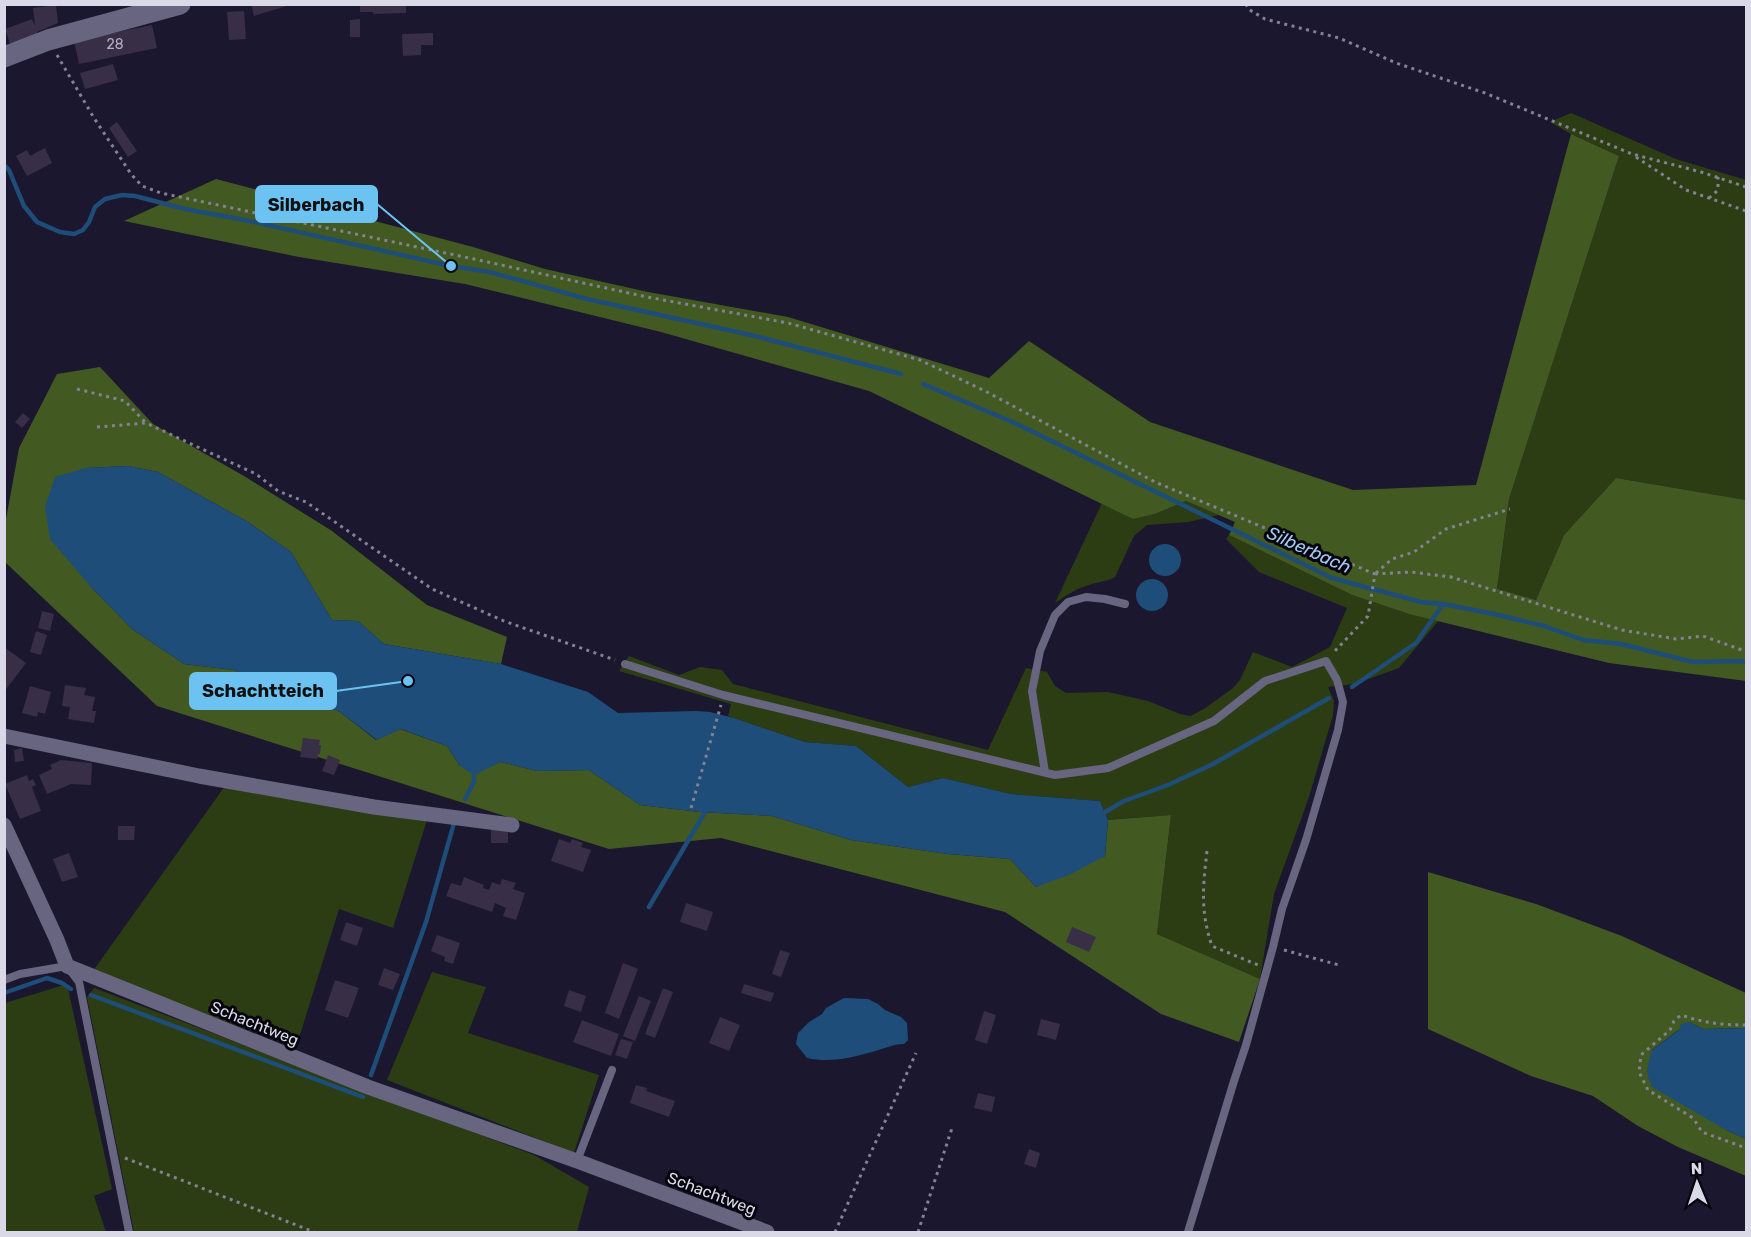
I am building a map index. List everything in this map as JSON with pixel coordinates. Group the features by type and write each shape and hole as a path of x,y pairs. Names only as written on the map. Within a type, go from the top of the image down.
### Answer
{"street":[{"path":"4,57 48,40 180,4"},
{"path":"4,736 199,776 374,807 512,825"},
{"path":"4,825 67,966"},
{"name":"Schachtweg","path":"67,966 368,1087 577,1161 767,1233"}],"lane":[{"path":"1045,772 1032,691 1040,651 1055,615 1068,603 1086,597 1125,604"},
{"path":"625,664 723,694 1055,775 1108,768 1214,721 1265,681 1326,661 1337,680 1343,702 1338,730 1306,840 1282,909 1274,947 1246,1045 1188,1233"},
{"path":"634,676 644,670"},
{"path":"4,980 20,974 67,966 79,982 129,1233"},
{"path":"577,1161 612,1070"}],"path":[{"path":"1246,4 1248,9 1265,19 1339,38 1396,63 1485,93 1632,154 1718,177 1746,187"},
{"path":"48,40 130,174 142,186 161,193 647,297 788,323 920,360 985,391 1155,482 1375,574 1411,572 1451,577 1622,630 1676,639 1703,636 1742,650 1746,649"},
{"path":"1632,154 1686,190 1746,211"},
{"path":"1709,198 1718,190 1718,177"},
{"path":"77,389 125,401 146,423 256,474 279,491 306,502 432,589 504,621 625,664"},
{"path":"97,427 146,423"},
{"path":"1326,661 1368,616 1375,574 1392,559 1414,552 1446,529 1510,509"},
{"path":"692,808 723,694"},
{"path":"1207,850 1202,888 1205,927 1212,946 1268,969"},
{"path":"1274,947 1339,965"},
{"path":"1746,1025 1719,1025 1681,1015 1674,1021 1670,1030 1641,1055 1639,1072 1648,1090 1693,1118 1702,1132 1746,1148"},
{"path":"835,1233 916,1053"},
{"path":"918,1233 952,1125"},
{"path":"112,1153 314,1233"}],"green space":[{"path":"1571,113 1676,159 1746,180 1746,500 1616,478 1564,535 1536,600 1497,590 1509,499 1619,156 1550,122"},
{"path":"1571,134 1619,156 1509,499 1497,589 1536,600 1564,535 1616,478 1746,500 1746,681 1609,663 1409,614 1352,595 1229,535 1235,522 1186,501 1155,514 1133,519 869,391 661,332 465,284 299,257 124,221 216,179 473,247 545,269 648,292 788,317 989,378 1029,341 1150,422 1353,490 1476,485"},
{"path":"100,367 153,424 244,476 332,531 427,605 507,637 501,664 384,644 358,621 332,620 291,552 248,522 158,472 128,466 86,468 91,587 132,629 184,664 234,670 340,712 376,740 400,729 447,746 460,766 501,762 537,771 589,770 640,805 700,812 772,816 851,840 948,854 1010,859 1036,887 1105,856 1108,820 1171,815 1157,934 1260,979 1239,1042 1161,1014 1005,912 721,838 609,849 157,706 5,562 5,525 19,448 57,374"},
{"path":"1186,501 1219,515 1188,522 1147,525 1134,536 1115,577 1078,589 1055,603 1102,503 1133,519 1155,514"},
{"path":"1229,535 1352,595 1409,614 1439,620 1399,668 1355,684 1328,687 1334,701 1333,715 1309,797 1274,894 1260,979 1157,934 1171,815 1108,820 1100,801 1011,794 943,778 908,787 856,746 805,742 728,716 731,704 619,671 629,656 679,675 700,667 722,670 733,684 988,750 1026,668 1047,672 1055,686 1066,693 1108,692 1148,701 1190,716 1233,688 1240,680 1253,652 1292,667 1330,647 1347,608 1259,572 1226,539"},
{"path":"225,786 427,820 393,928 339,909 296,1048 93,971"},
{"path":"1428,872 1536,904 1622,936 1746,993 1746,1028 1703,1029 1689,1022 1652,1050 1726,1130 1746,1139 1746,1176 1678,1147 1638,1126 1593,1096 1531,1076 1428,1029"},
{"path":"432,972 486,987 468,1033 599,1075 574,1153 387,1080"},
{"path":"67,984 112,1189 94,1196 106,1232 5,1232 5,1003"},
{"path":"94,988 534,1155 589,1187 577,1232 134,1232 87,997"}],"water":[{"path":"128,466 158,472 248,522 291,552 332,620 358,621 384,644 501,664 588,692 618,713 710,712 805,742 856,746 908,787 943,778 1011,794 1100,801 1108,820 1105,856 1069,875 1036,887 1010,859 948,854 851,840 772,816 700,812 640,805 589,770 537,771 501,762 474,775 460,766 447,746 401,729 377,740 340,712 234,670 184,664 132,629 91,587 50,539 45,507 55,477 86,468"},
{"path":"1165,544 1176,549 1181,560 1176,571 1165,576 1154,571 1149,560 1154,549"},
{"path":"1152,579 1163,584 1168,595 1163,606 1152,611 1141,606 1136,595 1141,584"},
{"path":"844,998 868,999 901,1017 907,1023 908,1040 904,1044 848,1058 823,1060 807,1058 796,1044 798,1033 822,1014 826,1008"},
{"path":"1689,1022 1703,1029 1746,1028 1746,1139 1726,1130 1652,1087 1647,1069 1652,1050 1679,1030 1681,1024"}],"building":[{"path":"251,4 290,4 290,5 254,16"},
{"path":"360,4 406,4 406,13 360,12"},
{"path":"56,5 58,23 10,44 5,29 32,19 35,26 33,8"},
{"path":"244,11 246,39 229,40 227,12"},
{"path":"360,19 360,37 350,37 350,20"},
{"path":"152,25 157,48 79,64 74,41"},
{"path":"433,33 433,45 421,45 421,55 403,56 402,34"},
{"path":"113,64 118,80 85,89 80,73"},
{"path":"117,122 137,151 128,157 109,128"},
{"path":"45,148 52,163 27,176 16,156 27,150 30,156"},
{"path":"23,413 30,419 22,428 15,422"},
{"path":"42,611 54,614 50,631 38,628"},
{"path":"36,631 47,635 41,655 30,652"},
{"path":"4,647 26,663 4,692"},
{"path":"65,685 86,688 84,695 95,697 92,711 96,711 94,723 68,719 70,707 62,706"},
{"path":"30,686 51,692 45,714 38,712 37,717 22,713"},
{"path":"303,738 320,740 320,754 317,759 300,757"},
{"path":"22,748 24,761 15,762 14,750"},
{"path":"328,755 340,760 334,775 322,771"},
{"path":"61,760 92,763 91,785 71,784 47,794 39,775 52,769 50,765"},
{"path":"27,775 29,781 33,779 36,785 32,787 41,811 20,819 5,784"},
{"path":"118,826 135,826 134,840 118,840"},
{"path":"491,829 508,829 508,843 491,843"},
{"path":"559,839 570,843 572,839 583,843 581,847 591,850 583,872 551,861"},
{"path":"69,853 78,877 62,882 53,859"},
{"path":"464,877 484,885 483,888 489,890 492,882 500,885 502,879 516,883 513,889 525,893 516,920 503,916 506,908 495,903 492,912 446,896 451,883 461,886"},
{"path":"686,903 713,912 707,931 680,922"},
{"path":"346,922 363,928 357,946 340,940"},
{"path":"1072,927 1096,937 1089,952 1066,942"},
{"path":"437,935 460,943 453,964 444,961 445,957 431,951"},
{"path":"780,950 790,953 781,977 772,974"},
{"path":"623,963 638,969 619,1019 605,1013"},
{"path":"384,968 400,974 393,990 378,985"},
{"path":"335,980 359,988 348,1018 325,1010"},
{"path":"744,984 774,993 771,1002 741,993"},
{"path":"663,988 673,992 655,1038 645,1034"},
{"path":"569,990 586,996 581,1012 564,1006"},
{"path":"639,996 651,1001 635,1041 623,1036"},
{"path":"984,1011 996,1015 987,1044 975,1040"},
{"path":"720,1017 740,1025 729,1051 709,1043"},
{"path":"1041,1019 1060,1024 1056,1040 1037,1035"},
{"path":"582,1020 619,1034 611,1056 573,1042"},
{"path":"621,1039 633,1042 627,1059 615,1055"},
{"path":"636,1085 675,1101 669,1117 630,1103"},
{"path":"978,1093 995,1097 992,1112 974,1108"},
{"path":"1029,1149 1040,1153 1036,1168 1024,1164"}],"waterway":[{"name":"Silberbach","path":"4,165 9,170 24,206 37,222 60,232 74,234 83,230 95,207 105,199 122,195 135,196 185,209 245,220 451,266 490,272 587,299 751,335 901,374"},
{"name":"Silberbach","path":"923,384 1017,424 1332,578 1421,602 1443,604 1544,626 1583,640 1621,644 1693,662 1746,662"},
{"path":"1352,687 1416,643 1443,604"},
{"path":"1105,812 1124,801 1168,785 1213,764 1329,698"},
{"path":"465,799 474,782 474,775"},
{"path":"649,907 705,812"},
{"path":"371,1075 426,922 454,823"},
{"path":"4,993 47,978 71,989"},
{"path":"91,995 363,1097"}],"place":[{"name":"Silberbach","path":"451,266"},
{"name":"Schachtteich","path":"408,681"}]}
